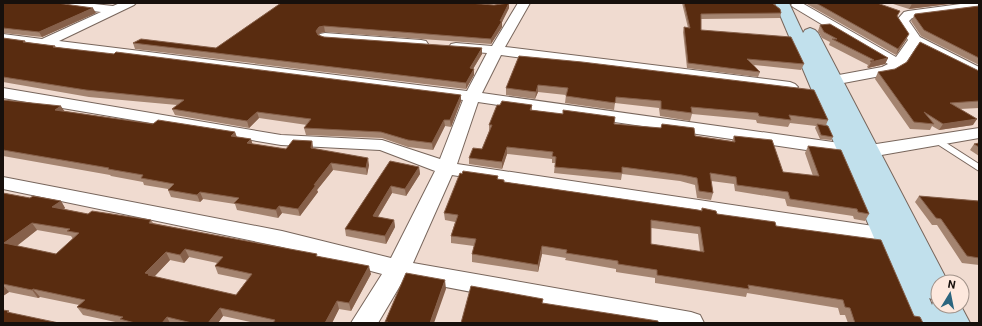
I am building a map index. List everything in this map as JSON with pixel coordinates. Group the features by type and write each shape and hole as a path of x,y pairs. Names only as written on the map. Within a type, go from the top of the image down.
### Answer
{"main road":[{"path":"791,6 815,78 828,86 859,150 930,276"},
{"path":"859,150 887,236 925,323"},
{"path":"950,314 955,323"}],"street":[{"path":"54,3 115,10"},
{"path":"44,43 130,3"},
{"path":"364,323 398,269 446,168 472,96 518,4"},
{"path":"894,10 908,15 979,5"},
{"path":"791,6 898,64"},
{"path":"908,15 902,22 915,40 979,73"},
{"path":"325,37 496,50 828,86 886,71 898,64 915,40"},
{"path":"3,38 472,96 859,150 979,133"},
{"path":"3,93 281,140 382,145 446,168 887,236"},
{"path":"3,183 282,239 398,269 691,323"}],"lane":[{"path":"937,140 979,168"}],"building":[{"path":"3,3 57,3 93,8 39,32 3,28"},
{"path":"281,3 469,3 494,5 509,3 500,21 502,21 491,39 324,26 319,27 316,31 318,35 324,37 482,48 470,68 474,69 466,83 133,43 141,39 216,48"},
{"path":"684,3 772,3 780,9 781,13 701,14 701,30 791,37 804,64 747,59 760,72 688,63 684,27 690,28"},
{"path":"816,3 877,3 900,11 897,16 909,34 898,49"},
{"path":"979,6 979,58 924,30 914,16 915,14"},
{"path":"830,24 888,58 871,62 870,61 874,60 832,39 837,39 824,32 820,25"},
{"path":"3,38 55,46 53,47 114,54 116,52 461,95 450,120 444,120 432,143 408,140 381,132 304,128 311,119 257,112 247,121 172,109 184,100 86,90 3,77"},
{"path":"920,42 979,71 979,101 950,103 977,119 943,124 924,112 934,124 914,122 878,72 895,69 907,62"},
{"path":"519,56 582,62 814,90 828,120 789,115 791,120 759,116 758,113 691,107 692,113 661,109 661,101 616,97 615,103 566,96 568,88 538,85 536,92 506,88"},
{"path":"3,100 61,106 55,110 153,124 158,120 235,132 231,136 251,139 247,143 286,149 293,140 312,141 311,148 368,158 366,168 331,163 298,209 279,206 276,210 234,203 239,198 200,192 197,195 168,190 174,184 141,178 143,175 3,150"},
{"path":"502,101 532,105 530,110 563,114 563,110 615,117 614,124 661,128 662,124 694,128 695,136 735,142 734,136 772,140 783,172 819,176 808,146 841,150 869,214 858,212 857,209 790,199 788,192 737,185 736,177 710,173 713,193 699,191 697,178 682,175 622,167 622,173 555,167 556,157 552,156 553,152 507,147 502,162 469,158 473,148 482,149 492,125 489,125 497,105 500,105"},
{"path":"817,124 828,126 833,137 821,135"},
{"path":"390,161 419,167 405,189 391,186 373,216 394,220 385,236 345,229"},
{"path":"463,171 498,176 497,179 504,180 504,182 702,211 702,208 716,211 717,214 775,222 776,226 881,240 914,316 920,317 923,323 855,323 850,308 845,307 843,300 748,285 749,289 657,275 657,270 618,264 618,261 566,253 567,250 542,246 538,265 472,254 476,239 451,236 458,215 444,213 460,173 462,174","holes":["651,220 700,227 704,252 651,244"]},
{"path":"3,193 30,198 33,196 61,201 52,207 88,214 92,211 151,220 149,223 317,254 316,256 369,266 349,303 337,301 325,323 273,323 275,320 220,308 208,323 192,323 167,317 162,323 135,323 120,319 123,317 77,307 85,300 3,284","holes":["32,223 70,229 67,231 79,233 56,254 4,243","185,249 223,257 215,266 252,274 236,295 148,275 149,274 145,273 166,252 180,255"]},
{"path":"919,196 979,201 979,258 967,256 941,219 936,218"},
{"path":"406,273 445,280 430,323 385,322"},
{"path":"471,286 543,299 542,303 658,321 658,323 461,323"},
{"path":"3,310 9,311 7,312 59,323 3,323"}]}
